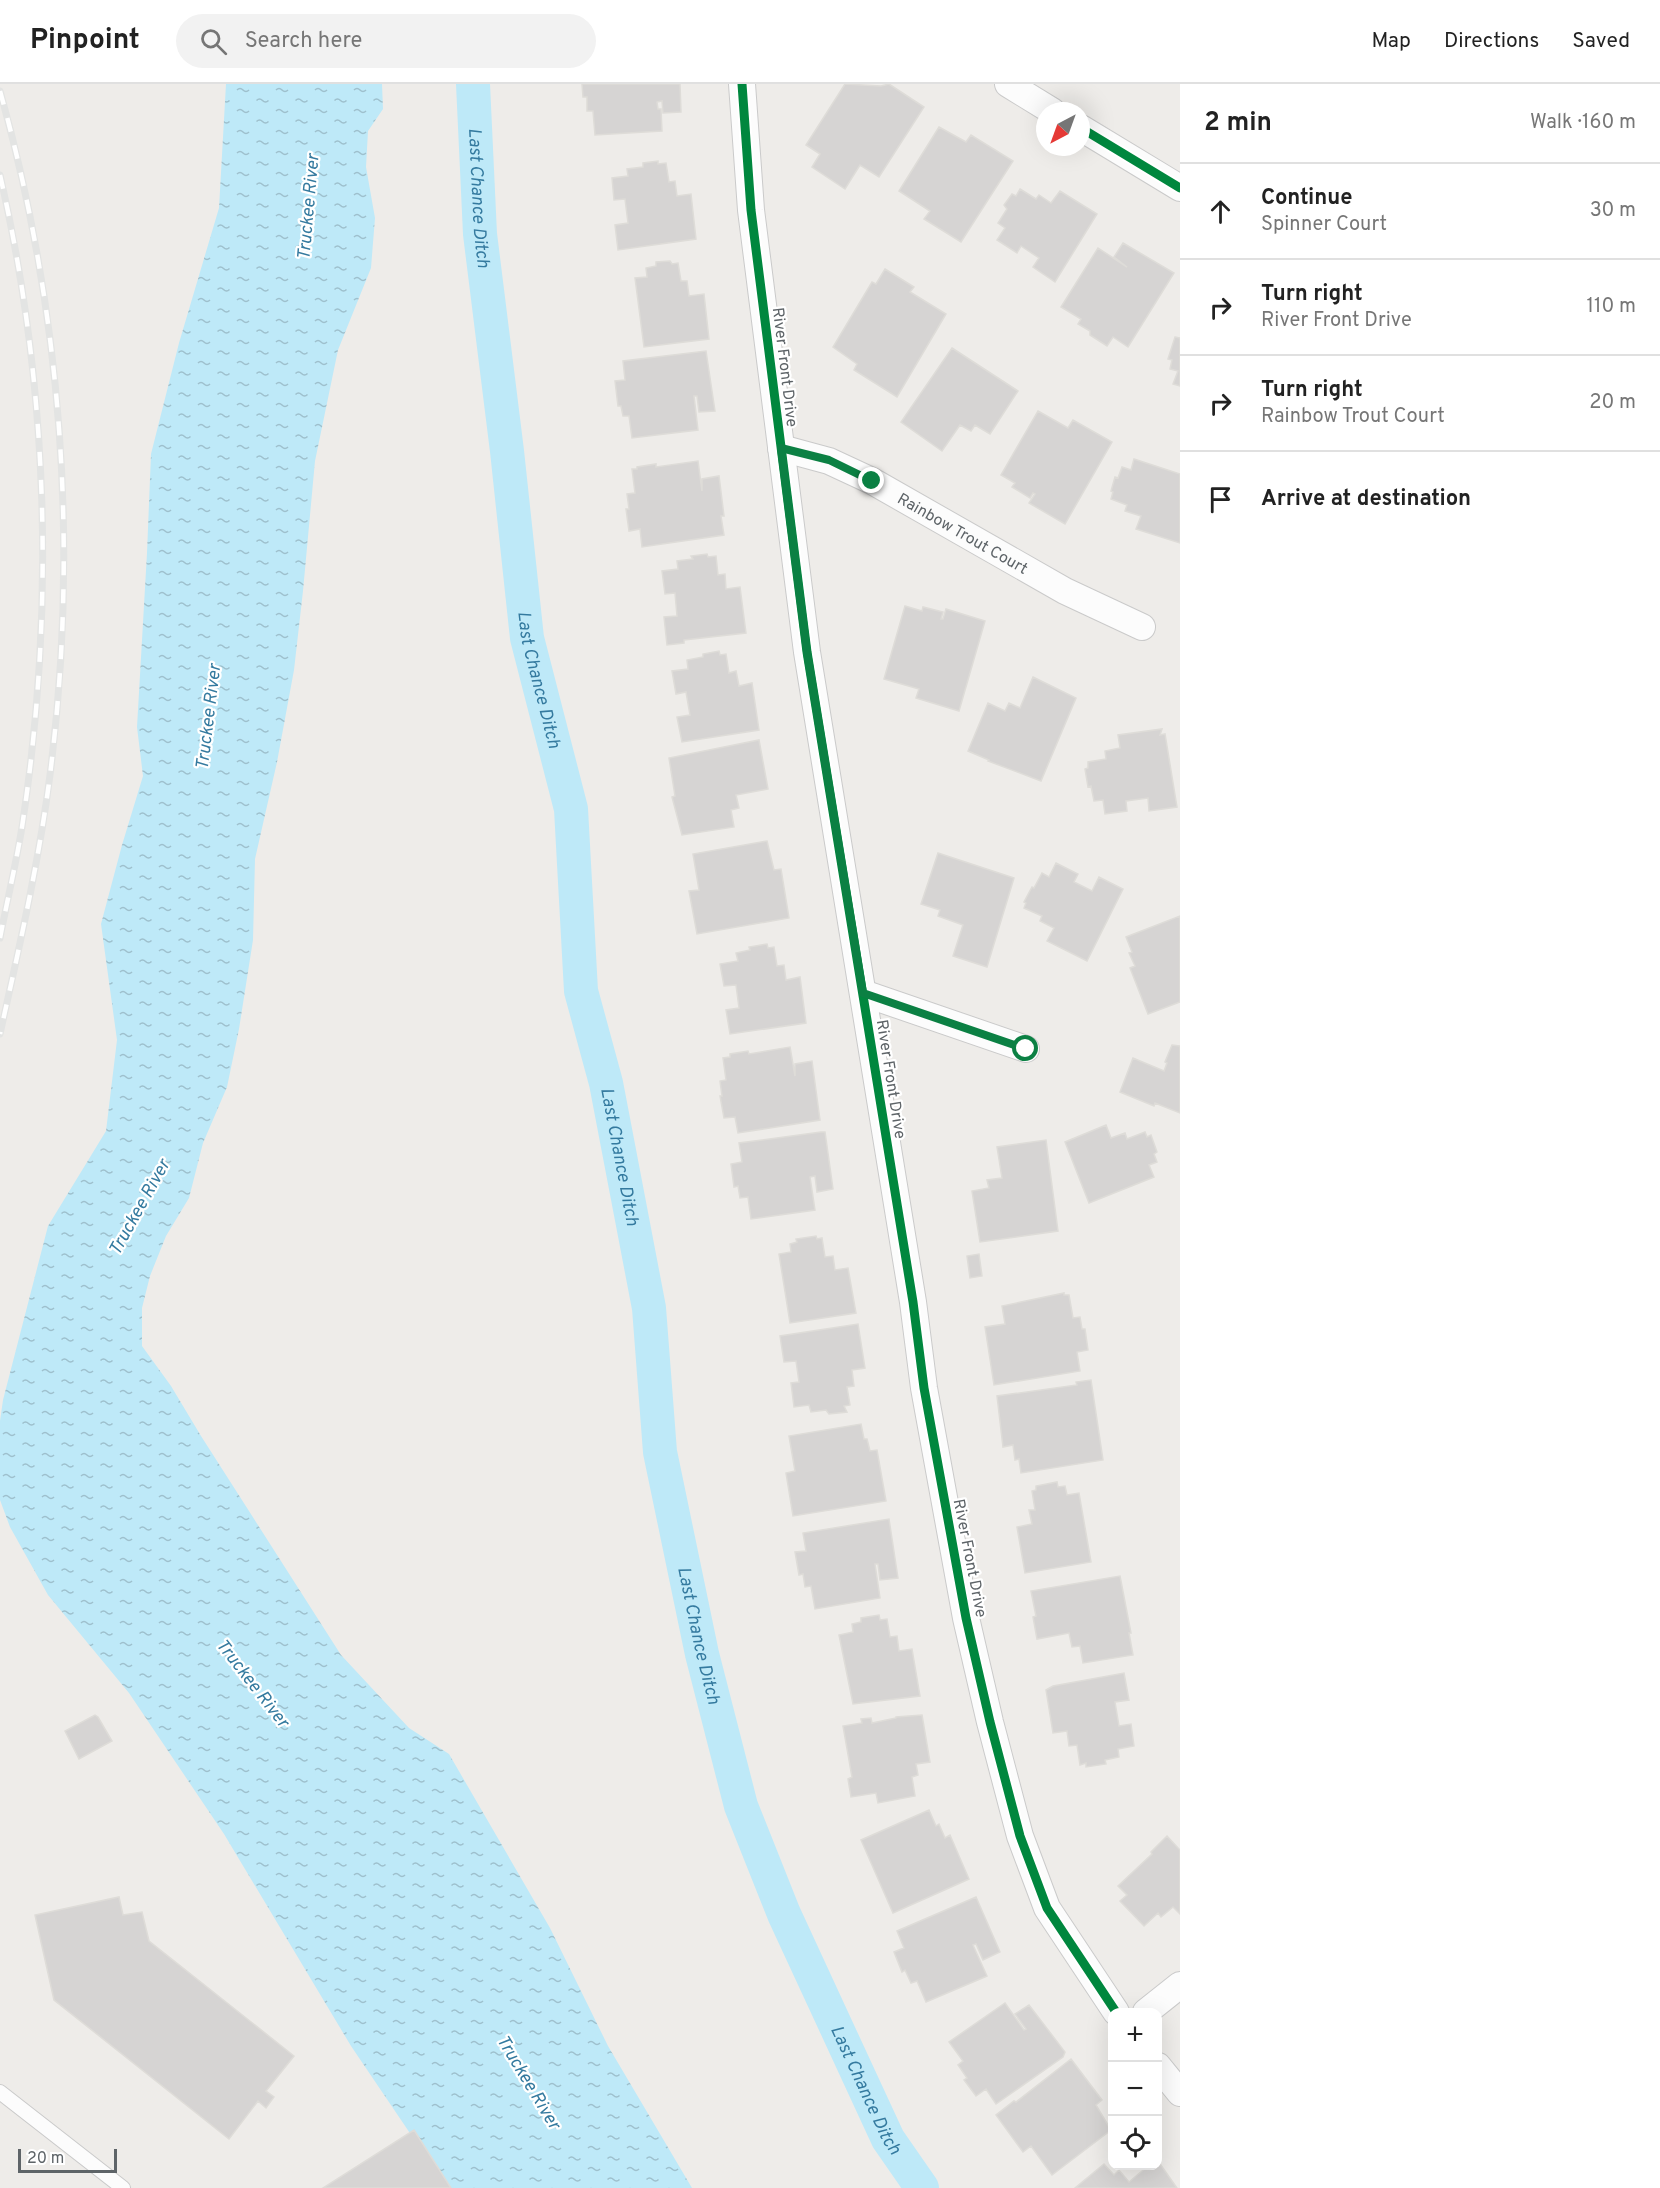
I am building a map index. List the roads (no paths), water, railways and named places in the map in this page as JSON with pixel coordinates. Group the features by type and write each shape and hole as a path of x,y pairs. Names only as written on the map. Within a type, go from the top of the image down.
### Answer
{"street":[{"name":"River Front Drive","path":"742,84 751,210 807,652 913,1302 924,1388 966,1618 1020,1836 1047,1908 1113,2008"},
{"path":"1008,84 1037,102"},
{"path":"1090,133 1180,188"},
{"name":"Rainbow Trout Court","path":"781,448 829,460 872,481 1065,591 1142,627"},
{"path":"863,993 1026,1049"},
{"path":"1152,2008 1180,1985"},
{"path":"1162,2071 1180,2093"}],"lane":[{"path":"0,2092 124,2187"}],"water":[{"name":"Truckee River","path":"226,84 382,84 383,109 368,131 366,167 375,218 371,268 338,350 315,461 294,670 277,762 255,859 253,940 239,1029 227,1087 203,1143 189,1198 166,1236 150,1276 142,1308 142,1346 171,1386 341,1655 409,1728 449,1754 550,1928 608,2046 692,2188 447,2188 351,2046 224,1834 129,1693 48,1595 10,1527 0,1500 0,1421 3,1400 48,1226 106,1131 117,1040 101,924 143,776 137,727 151,454 179,343 219,208"}],"waterway":[{"name":"Last Chance Ditch","path":"473,84 480,234 527,638 571,809 581,991 606,1083 649,1308 660,1452 702,1654 741,1806 784,1914 888,2139 922,2188"}],"railway":[{"path":"0,91 21,175 38,259 51,345 59,430 63,516 63,603 59,689 50,775 34,873 0,1034"},
{"path":"0,175 29,336 42,500 42,582 33,746 22,827 0,938"}]}
